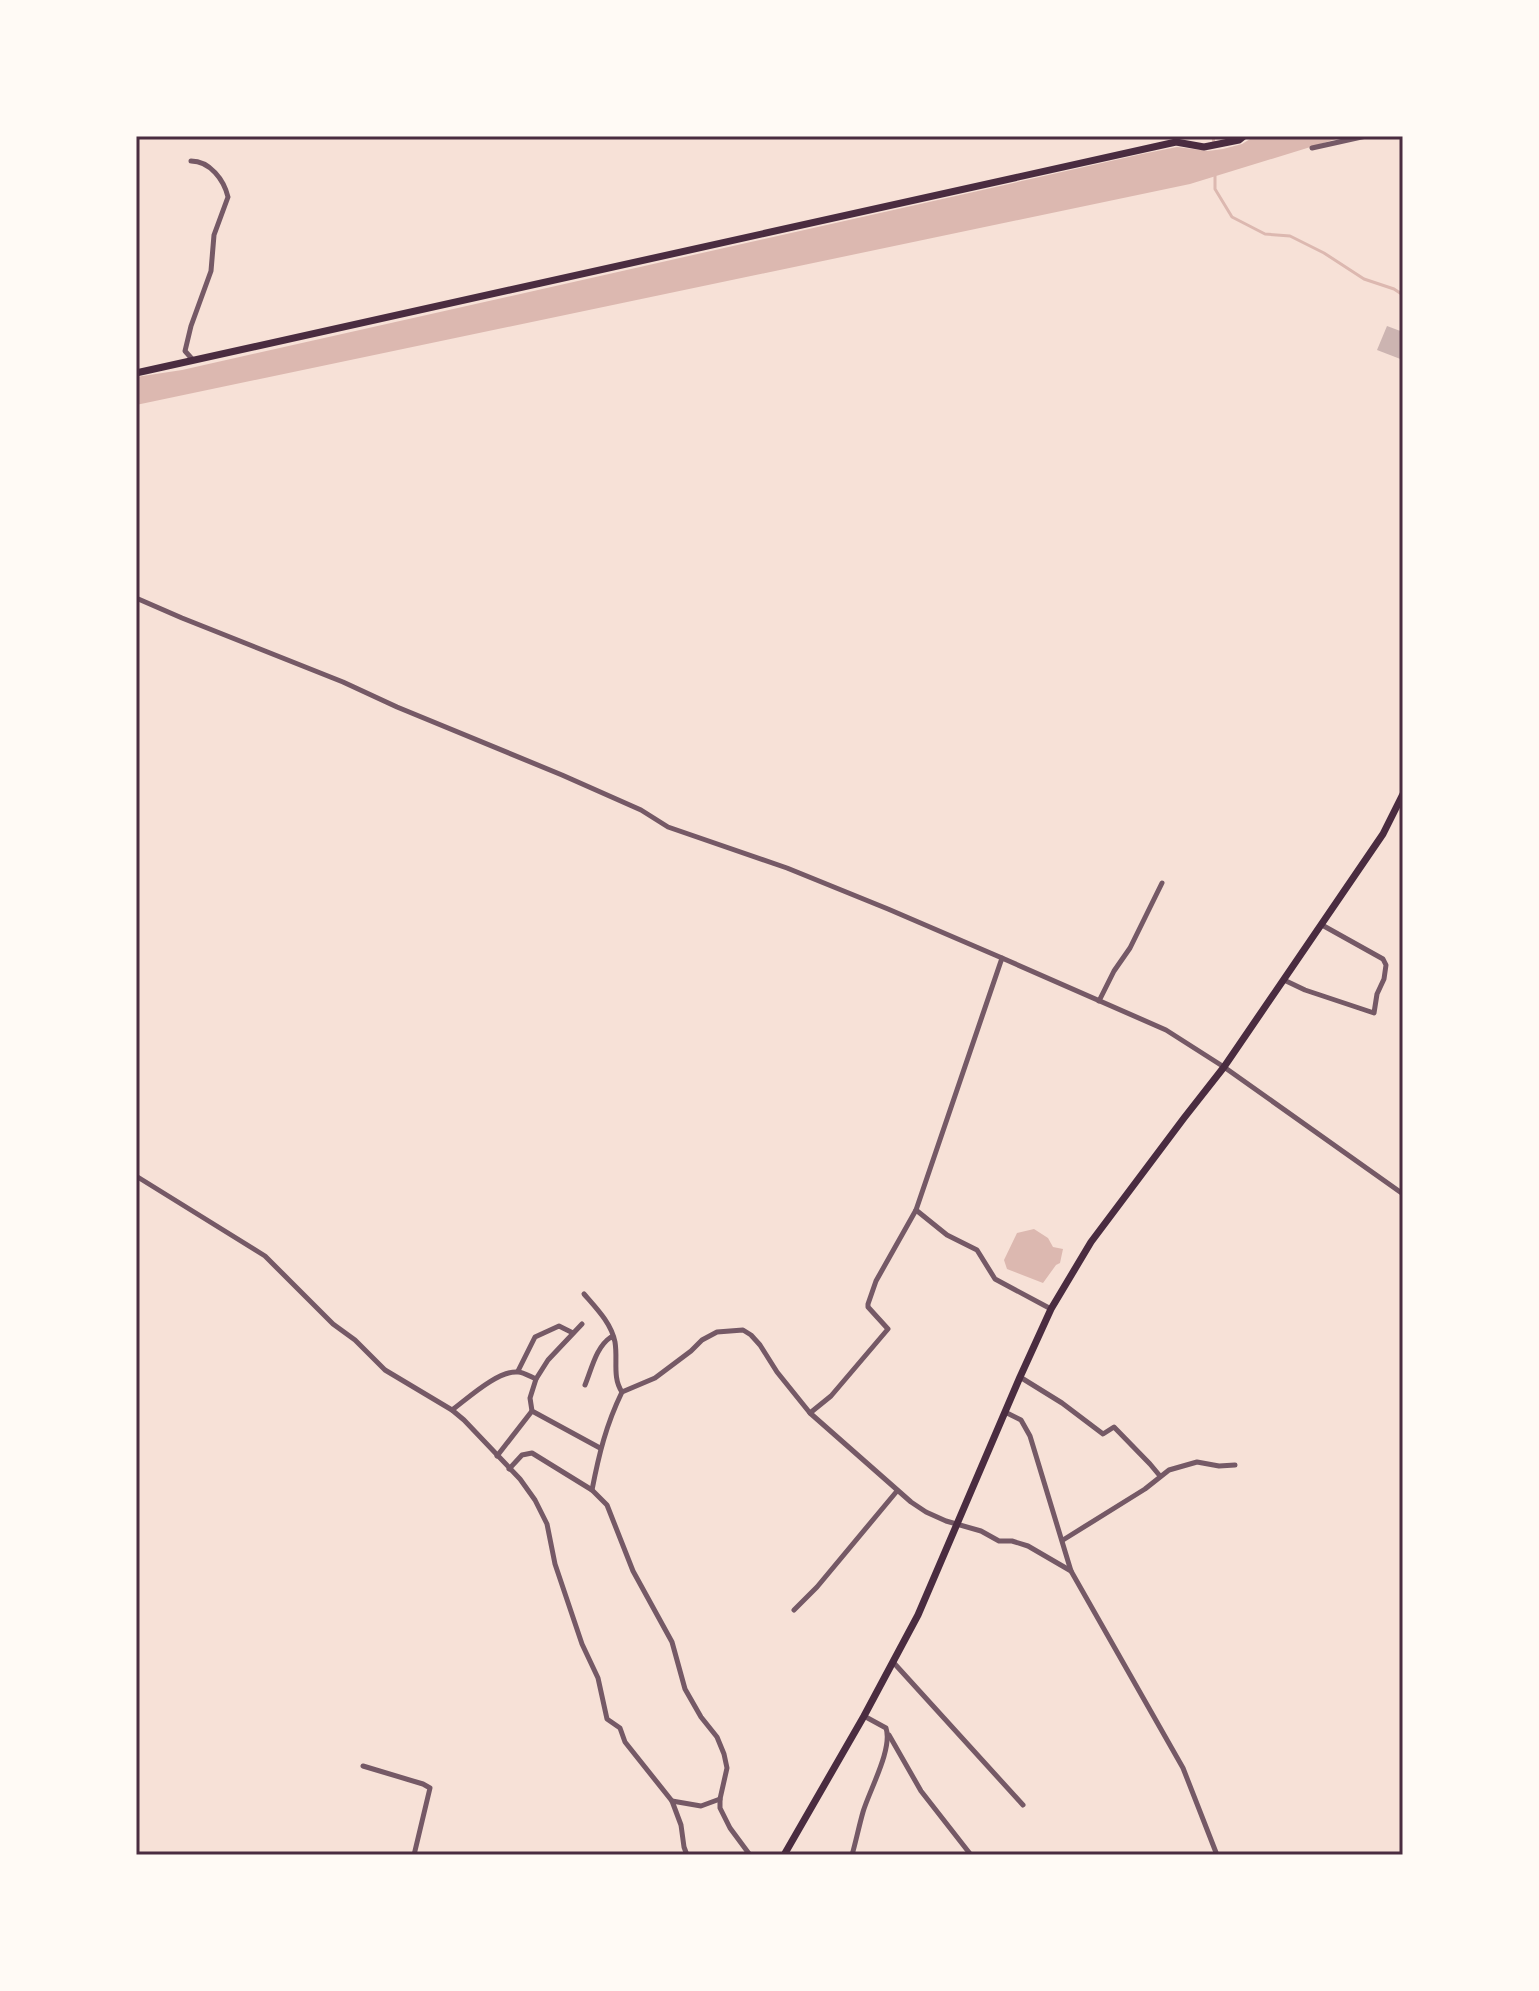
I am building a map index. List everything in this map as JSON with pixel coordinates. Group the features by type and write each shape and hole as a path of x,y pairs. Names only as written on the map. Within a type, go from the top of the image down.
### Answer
{"main road":[{"path":"136,373 1176,142 1204,147 1241,138"},
{"path":"784,1855 918,1615 1051,1309 1091,1242 1224,1067 1284,980 1383,834 1403,795"}],"street":[{"path":"1312,148 1366,136"},
{"path":"191,161 200,161 215,172 228,197 214,235 211,271 187,337 185,351 193,360"},
{"path":"136,598 562,775 641,810 668,827 787,868 888,909 1166,1030 1224,1067 1403,1194"},
{"path":"1099,1001 1162,883"},
{"path":"1284,980 1374,1013 1386,965 1383,959 1321,924"},
{"path":"810,1413 831,1396 888,1329 868,1304 876,1281 916,1210 930,1175 1002,958"},
{"path":"136,1176 265,1256 333,1324 355,1340 385,1370 464,1420 520,1479 547,1524 555,1564 582,1644 598,1678 607,1719 620,1728 625,1742 672,1801 687,1855"},
{"path":"916,1210 947,1235 977,1250 995,1279 1051,1309"},
{"path":"584,1294 607,1321 614,1338 617,1359 615,1378 622,1392"},
{"path":"497,1456 532,1411 530,1398 536,1379 548,1360 582,1324"},
{"path":"518,1371 535,1337 559,1326 573,1333"},
{"path":"592,1490 609,1418 622,1392 655,1378 702,1340 717,1332 743,1330 760,1345 810,1413 897,1491 926,1512 981,1531 999,1541 1028,1546 1071,1571"},
{"path":"585,1385 604,1342 614,1338"},
{"path":"452,1410 485,1384 507,1374 518,1371 536,1379"},
{"path":"1020,1377 1103,1434 1114,1427 1160,1476"},
{"path":"532,1411 600,1448"},
{"path":"1005,1412 1021,1420 1030,1436 1071,1571 1183,1768 1217,1855"},
{"path":"509,1469 522,1455 532,1453 592,1490 607,1505 633,1571 672,1642 685,1689 717,1737 724,1754 727,1768 720,1808 750,1855"},
{"path":"1063,1540 1145,1489 1169,1470 1197,1462 1235,1465"},
{"path":"794,1610 897,1491"},
{"path":"893,1662 1023,1805"},
{"path":"864,1716 886,1728 921,1791 971,1855"},
{"path":"852,1855 888,1734"},
{"path":"363,1766 430,1788 414,1855"},
{"path":"672,1801 701,1806 720,1799"}],"shaded area":[{"path":"1255,136 1346,136 1190,184 136,405 136,377 182,370 1142,154 1177,147 1208,151 1223,149 1242,144"},
{"path":"1034,1229 1048,1238 1053,1247 1063,1249 1060,1263 1043,1283 1007,1269 1004,1260 1017,1233"}],"building":[{"path":"1387,326 1403,332 1403,360 1377,350"}],"waterway":[{"path":"1213,136 1214,144"},
{"path":"1215,176 1215,189 1232,217 1265,234 1290,236 1364,279 1403,295"}]}
